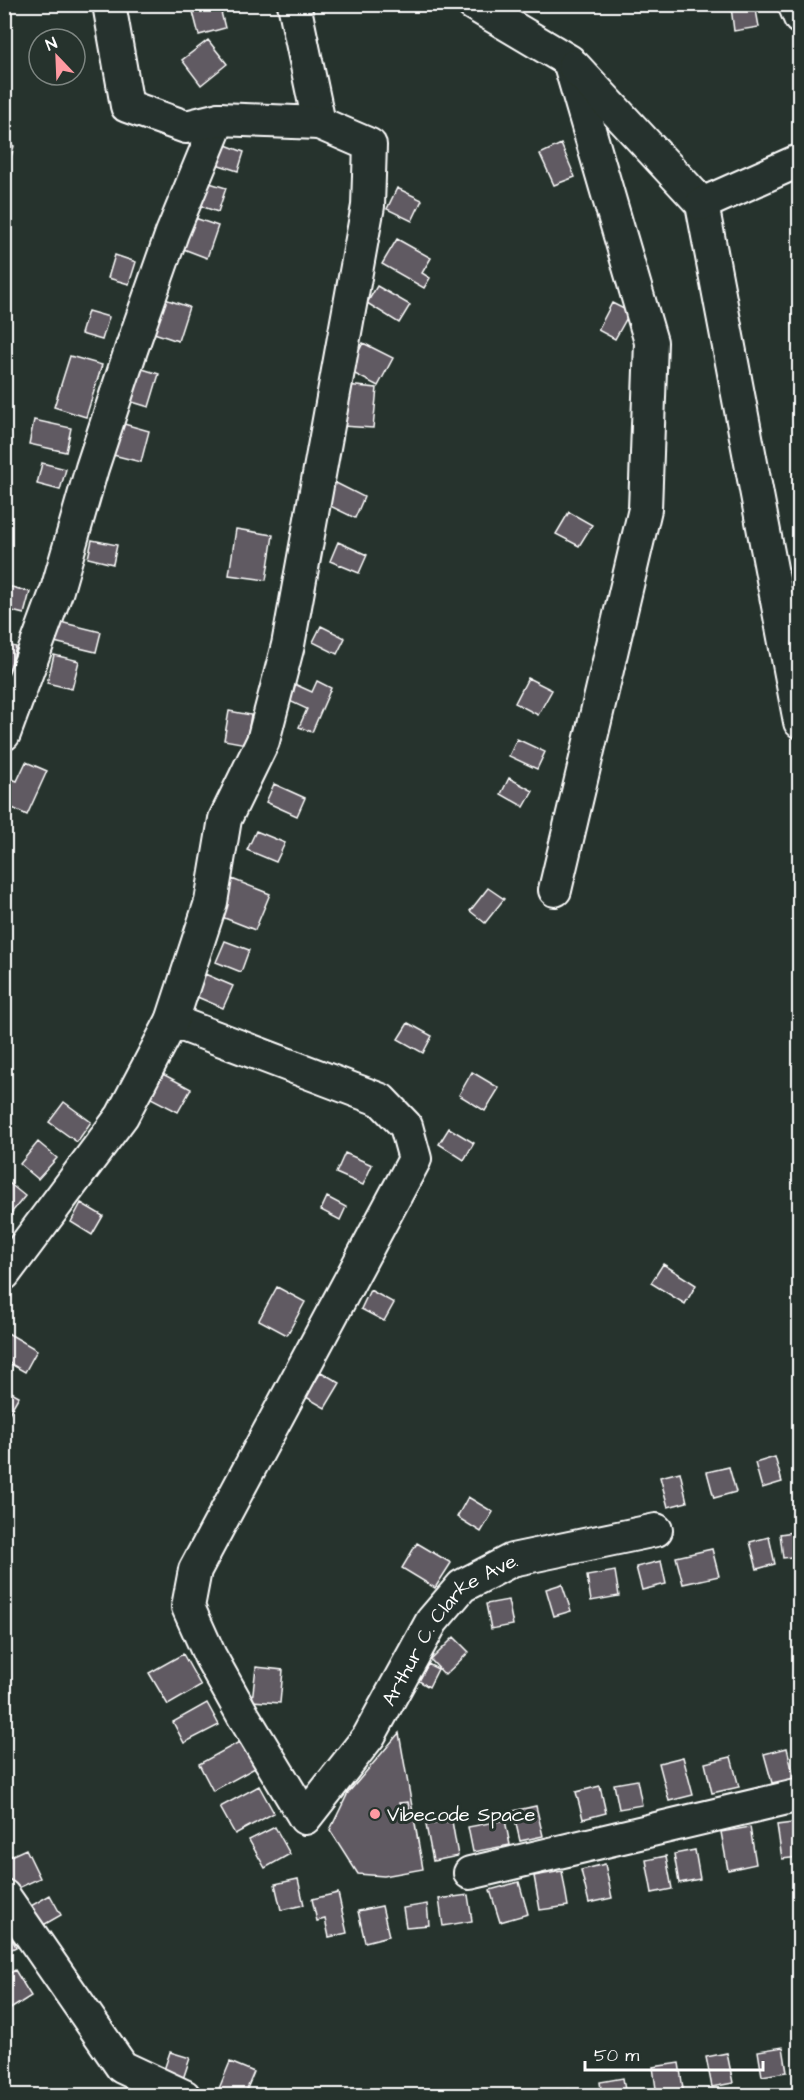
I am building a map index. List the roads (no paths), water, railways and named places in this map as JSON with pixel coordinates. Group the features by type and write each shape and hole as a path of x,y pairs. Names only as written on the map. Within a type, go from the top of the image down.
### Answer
{"street":[{"path":"4,1274 122,1116 172,1021 211,902 225,819 263,741 288,645 368,206 370,145 319,123 219,119 186,127 127,106 109,4"},
{"path":"294,4 319,123"},
{"path":"473,4 569,61 702,204 800,722"},
{"path":"794,4 800,18"},
{"path":"555,890 645,509 651,342 569,61"},
{"path":"4,734 57,590 92,468 131,350 172,233 219,119"},
{"path":"702,204 796,162 800,164"},
{"name":"Arthur C. Clarke Ave.","path":"172,1021 381,1100 406,1126 415,1159 195,1570 188,1607 210,1656 305,1818 369,1736 432,1621 462,1586 512,1560 656,1530"},
{"path":"470,1873 800,1795"},
{"path":"4,1896 122,2067 184,2096"}],"place":[{"name":"Vibecode Space","path":"375,1814"}]}
